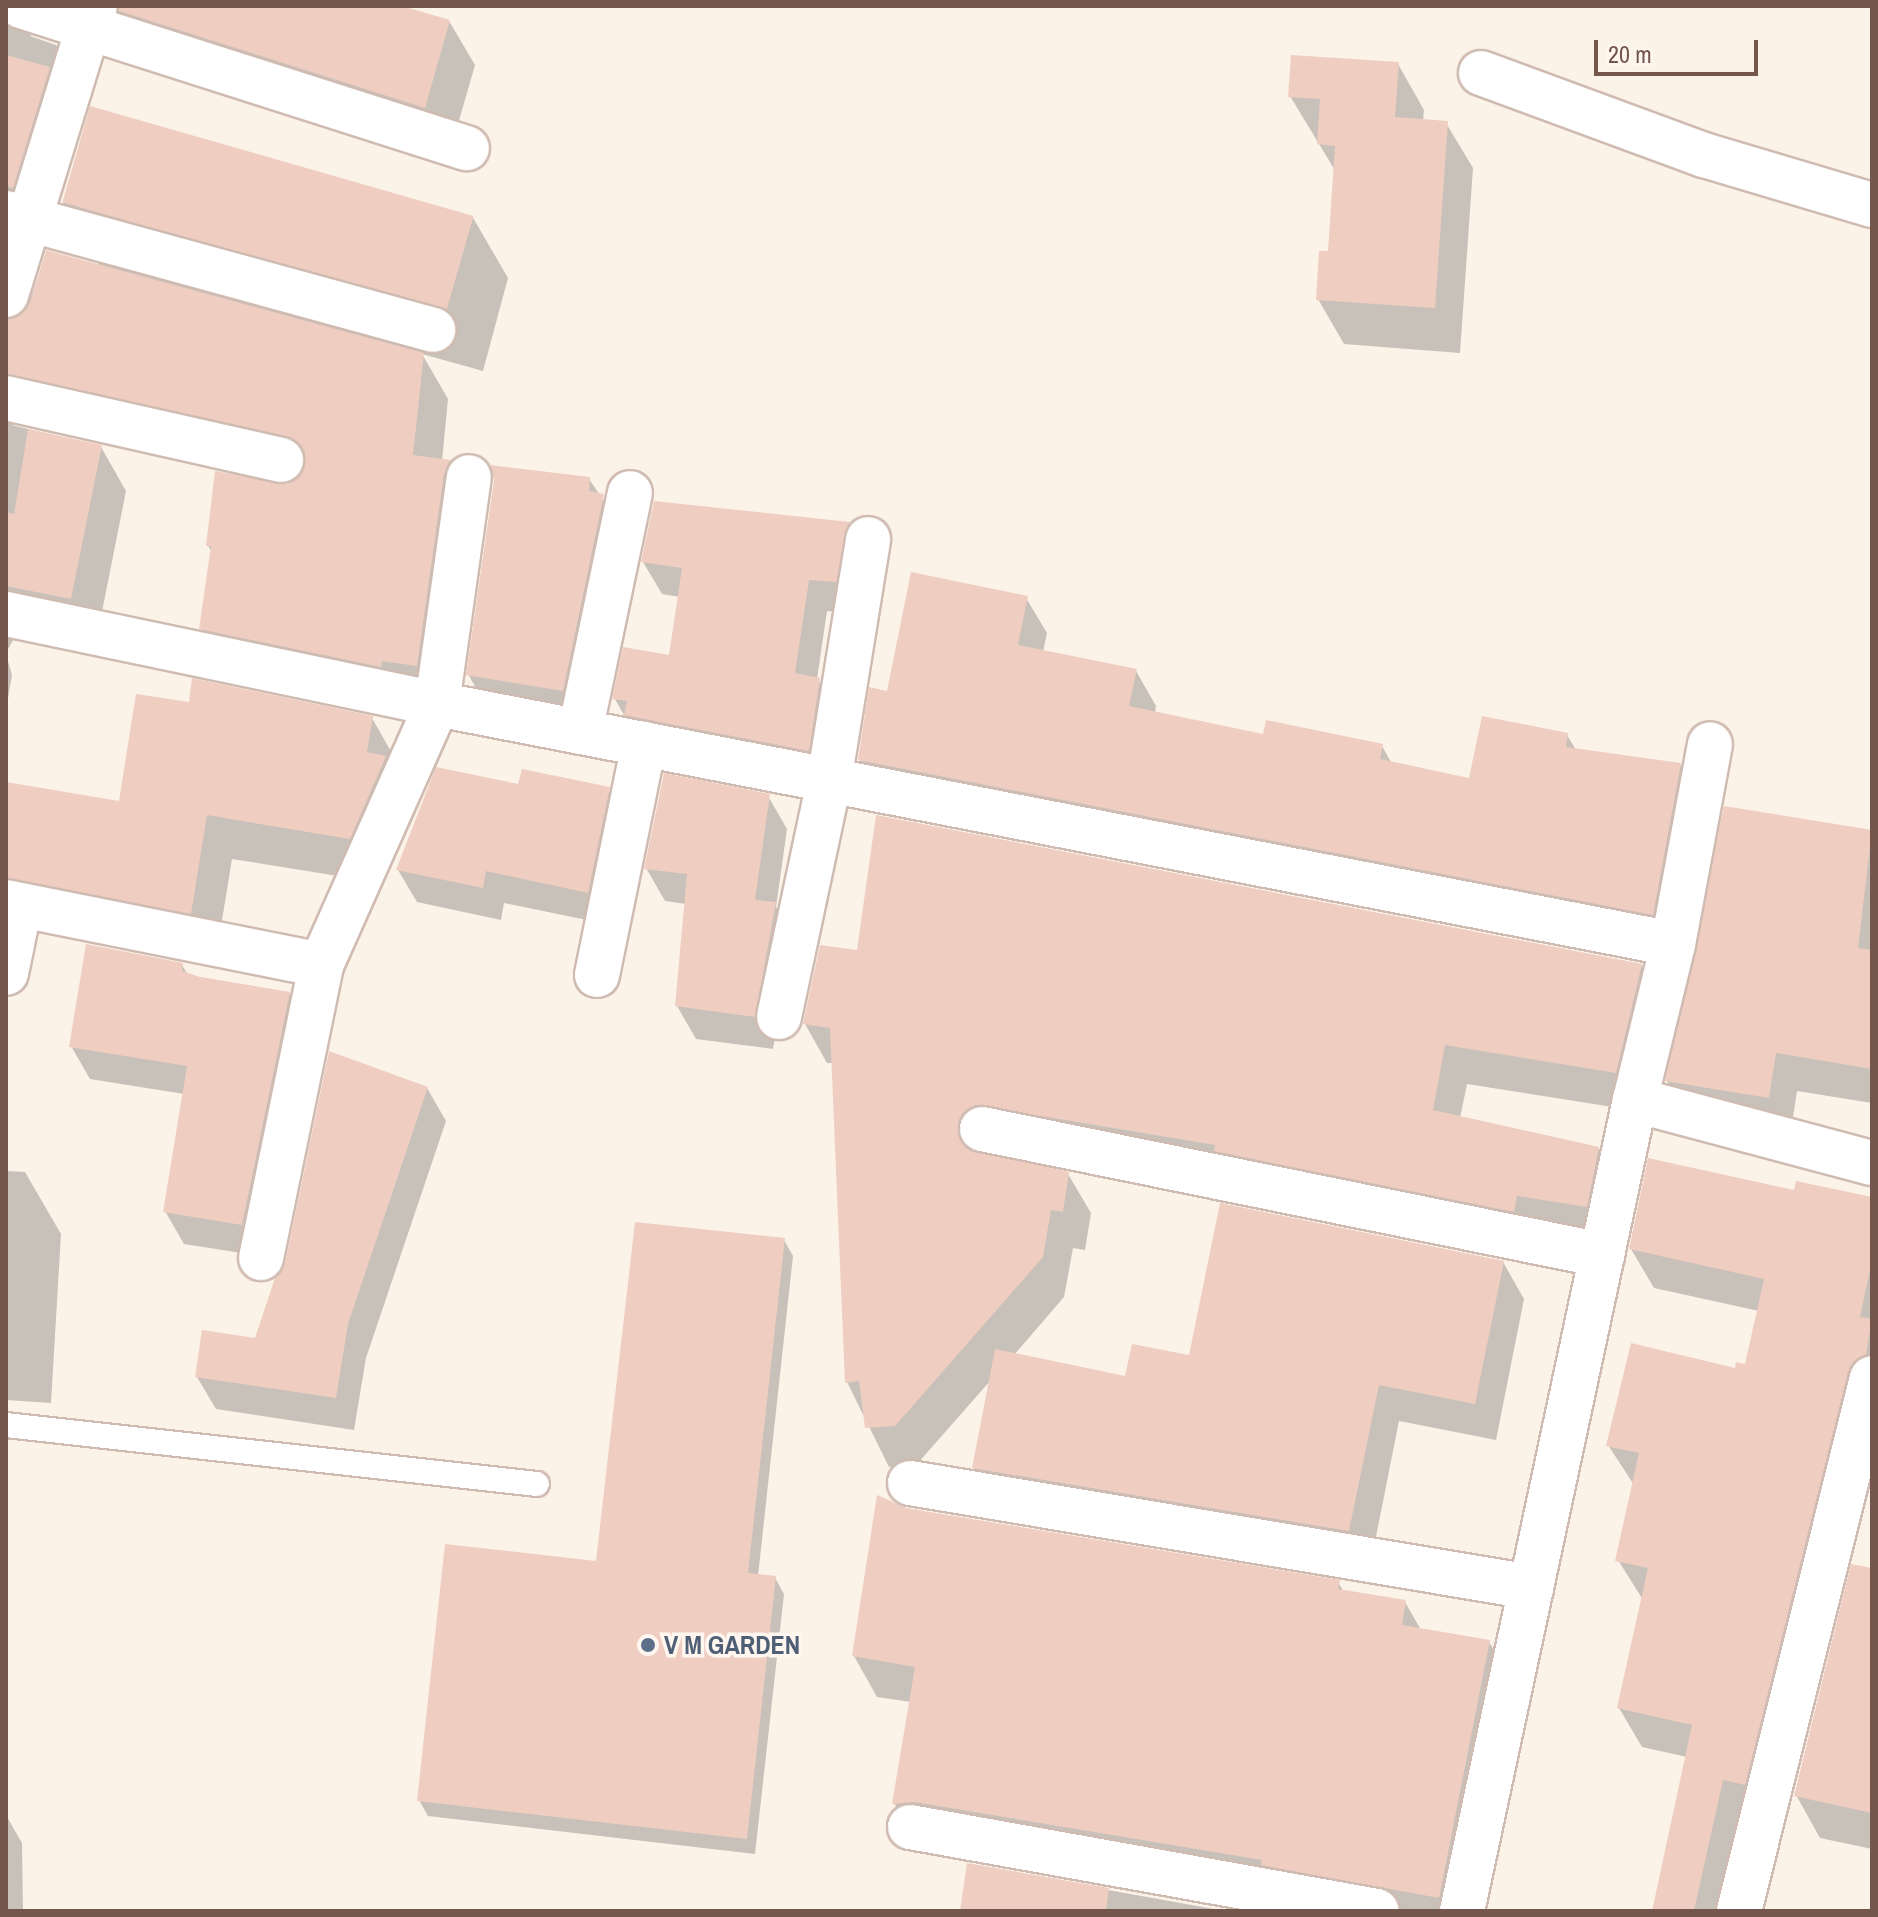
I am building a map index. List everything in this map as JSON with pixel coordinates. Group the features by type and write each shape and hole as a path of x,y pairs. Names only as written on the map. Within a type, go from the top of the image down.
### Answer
{"street":[{"path":"21,6 92,16 467,148"},
{"path":"6,295 18,218 92,16"},
{"path":"1481,73 1704,155 1872,205"},
{"path":"18,218 433,330"},
{"path":"6,398 281,460"},
{"path":"261,1258 321,965 437,704 469,477"},
{"path":"580,732 630,493"},
{"path":"779,1017 829,781 868,539"},
{"path":"6,614 437,704 1673,944"},
{"path":"597,975 644,744"},
{"path":"1462,1911 1635,1100 1673,944 1710,744"},
{"path":"6,973 13,904 321,965"},
{"path":"1635,1100 1872,1163"},
{"path":"982,1129 1602,1255"},
{"path":"1739,1911 1872,1378"},
{"path":"910,1483 1531,1587"},
{"path":"910,1827 1377,1911"}],"lane":[{"path":"6,1425 537,1484"}],"building":[{"path":"119,6 402,6 450,20 425,108 119,11"},
{"path":"6,55 50,67 13,188 6,186"},
{"path":"1291,55 1399,62 1395,117 1448,121 1435,308 1316,300 1319,251 1328,251 1335,146 1317,144 1320,99 1288,97"},
{"path":"90,106 474,216 446,312 62,202"},
{"path":"46,250 424,353 413,455 451,460 444,474 417,666 382,661 381,667 199,629 211,546 206,546 215,471 288,484 305,466 305,452 286,436 6,374 6,319 22,314 30,303"},
{"path":"28,429 102,445 71,599 6,586 6,512 14,514"},
{"path":"490,465 590,477 589,491 604,494 563,691 466,675 494,480"},
{"path":"654,501 850,522 836,582 809,580 795,673 820,678 809,751 624,715 627,701 612,699 623,647 669,655 682,568 641,562"},
{"path":"911,572 1028,596 1018,645 1137,669 1129,706 1263,734 1266,720 1383,744 1380,759 1469,778 1482,716 1568,733 1566,747 1681,763 1653,915 858,760 869,687 887,691"},
{"path":"192,678 373,716 367,752 386,756 350,839 207,815 191,914 6,878 6,782 119,801 136,694 189,702"},
{"path":"436,767 518,784 522,769 610,787 588,893 486,871 483,888 396,870"},
{"path":"664,773 770,794 755,900 776,902 755,1017 675,1006 687,874 644,869"},
{"path":"1724,806 1872,830 1858,948 1872,950 1872,1069 1776,1053 1769,1098 1665,1081"},
{"path":"876,815 1642,964 1616,1073 1445,1045 1433,1110 1599,1147 1587,1207 1517,1196 1514,1212 1214,1151 1215,1145 975,1105 958,1123 965,1147 1069,1172 1063,1212 1051,1210 1043,1257 895,1426 865,1428 859,1381 845,1383 830,1028 803,1024 820,945 857,950"},
{"path":"86,944 183,963 182,971 200,977 290,992 242,1225 163,1212 187,1066 69,1047"},
{"path":"329,1051 428,1087 348,1324 336,1398 195,1377 202,1330 255,1338 275,1278 285,1264"},
{"path":"1648,1158 1794,1190 1796,1181 1872,1197 1872,1260 1860,1317 1872,1319 1866,1354 1848,1372 1745,1785 1723,1780 1694,1911 1652,1911 1692,1725 1617,1708 1648,1568 1615,1561 1639,1453 1606,1446 1631,1343 1735,1368 1736,1362 1745,1364 1764,1279 1629,1249"},
{"path":"1220,1203 1504,1261 1475,1404 1379,1385 1349,1531 972,1468 995,1349 1125,1376 1132,1344 1189,1355"},
{"path":"635,1222 785,1238 748,1573 776,1576 747,1839 417,1801 445,1544 596,1561"},
{"path":"877,1495 906,1508 1340,1580 1338,1589 1406,1600 1402,1625 1490,1640 1439,1898 1261,1865 1262,1860 914,1802 892,1804 915,1667 852,1656"},
{"path":"1851,1564 1872,1568 1872,1813 1794,1796"},
{"path":"967,1863 1109,1888 1106,1911 960,1911"}],"place":[{"name":"V M GARDEN","path":"648,1645"}]}
